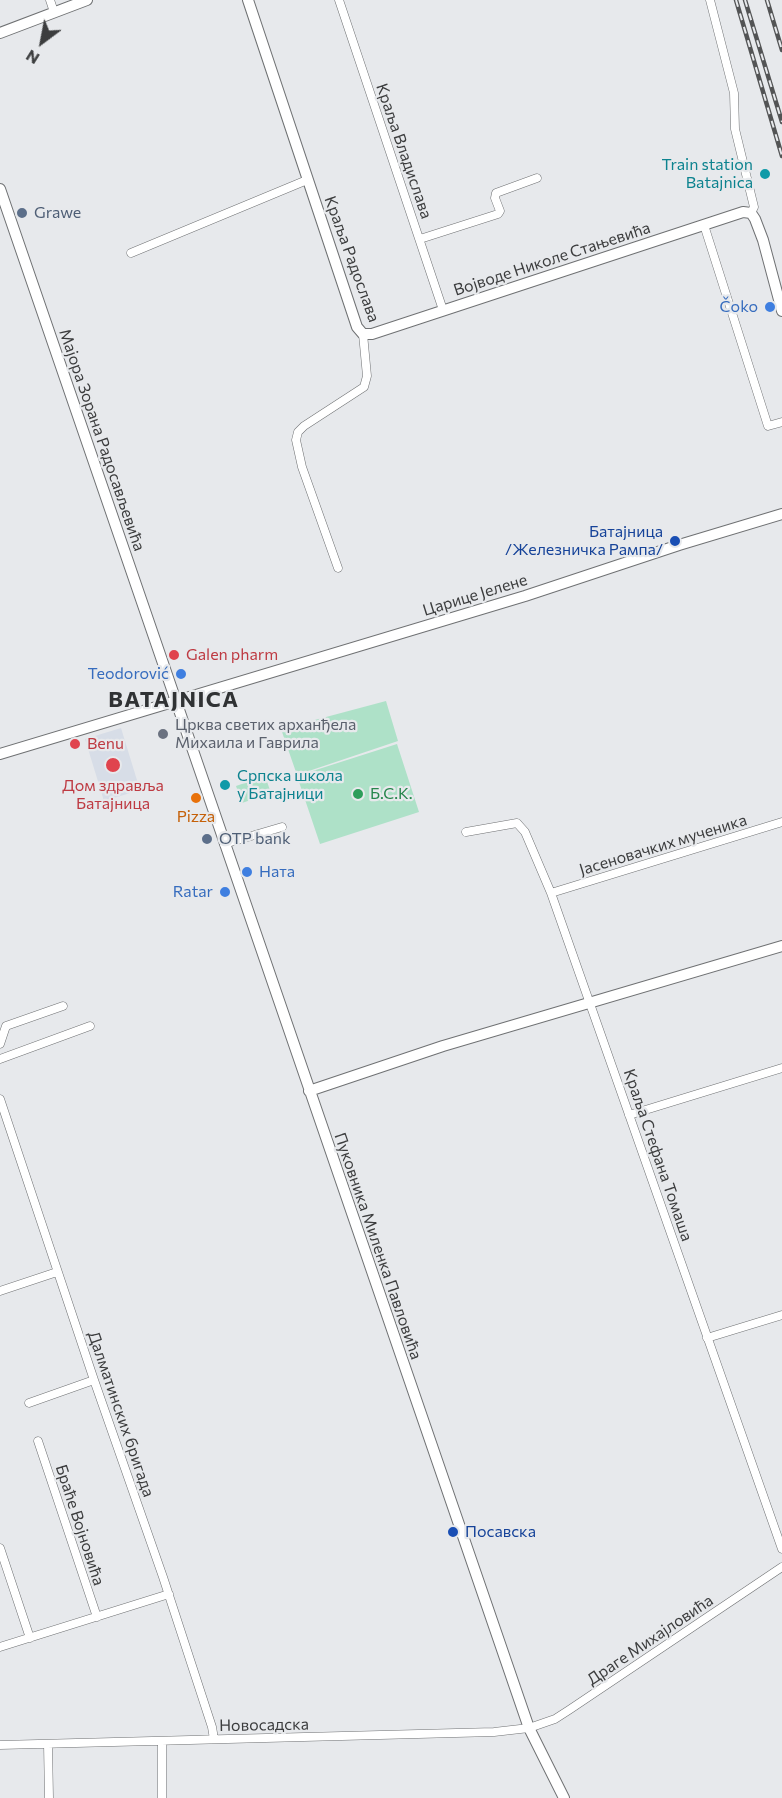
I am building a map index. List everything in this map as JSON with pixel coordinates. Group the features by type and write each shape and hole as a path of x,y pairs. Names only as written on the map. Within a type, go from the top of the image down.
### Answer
{"main road":[{"path":"0,33 87,0"},
{"name":"Краља Радослава","path":"248,0 357,327 363,334"},
{"name":"Мајора Зорана Радосављевића","path":"0,189 175,700"},
{"name":"Војводе Николе Стањевића","path":"363,334 372,334 743,212 750,213"},
{"path":"750,213 755,219 763,240 782,311"},
{"name":"Царице Јелене","path":"0,754 525,596 782,514"},
{"name":"Пуковника Миленка Павловића","path":"175,700 529,1728 564,1798"},
{"path":"309,1091 444,1046 782,946"}],"street":[{"path":"50,0 54,12"},
{"name":"Краља Владислава","path":"339,0 443,310"},
{"path":"710,0 734,93 735,129 754,207 750,213"},
{"path":"420,239 498,214 500,211 495,198 496,193 537,178"},
{"path":"131,253 307,180"},
{"path":"704,225 768,426 782,422"},
{"name":"Краља Радослава","path":"338,568 302,466 296,440 298,432 304,426 364,387 367,376 363,334"},
{"name":"Јасеновачких мученика","path":"551,893 782,822"},
{"name":"Краља Стефана Томаша","path":"466,832 517,823 521,826 551,893 782,1549"},
{"path":"224,844 282,827"},
{"path":"0,1044 6,1026 63,1006"},
{"path":"0,1059 90,1026"},
{"path":"629,1115 782,1068"},
{"name":"Далматинских бригада","path":"0,1099 57,1272 169,1594 214,1739"},
{"path":"0,1132 10,1128"},
{"path":"0,1291 57,1272"},
{"path":"707,1338 782,1315"},
{"path":"29,1403 94,1380"},
{"name":"Браће Војновића","path":"38,1441 97,1617"},
{"path":"0,1548 30,1638"},
{"name":"Драге Михајловића","path":"529,1728 555,1719 782,1567"},
{"path":"0,1647 169,1594"},
{"name":"Новосадска","path":"0,1746 494,1732 529,1728"},
{"path":"162,1741 162,1798"},
{"path":"48,1744 49,1798"}],"shaded area":[{"name":"Дом здравља Батајница","path":"121,728 140,790 104,801 85,739"}],"green space":[{"path":"386,701 398,741 297,775 281,729"},
{"name":"Б.С.К.","path":"397,744 419,812 320,844 297,776"},
{"path":"265,776 271,793 242,803 236,786"}],"railway":[{"path":"736,0 782,156"},
{"path":"745,0 782,122"},
{"path":"767,0 782,50"}],"place":[{"name":"Train station Batajnica","path":"765,174"},
{"name":"Grawe","path":"22,213"},
{"name":"Čoko","path":"770,307"},
{"name":"Батајница /Железничка Рампа/","path":"675,541"},
{"name":"Galen pharm","path":"174,655"},
{"name":"Teodorović","path":"181,674"},
{"name":"Црква светих арханђела Михаила и Гаврила","path":"163,734"},
{"name":"Benu","path":"75,744"},
{"name":"Дом здравља Батајница","path":"113,765"},
{"name":"Српска школа у Батајници","path":"225,785"},
{"name":"Б.С.К.","path":"358,794"},
{"name":"Pizza","path":"196,798"},
{"name":"OTP bank","path":"207,839"},
{"name":"Ната","path":"247,872"},
{"name":"Ratar","path":"225,892"},
{"name":"Посавска","path":"453,1532"}],"district":[{"name":"BATAJNICA","path":"174,700"}]}
